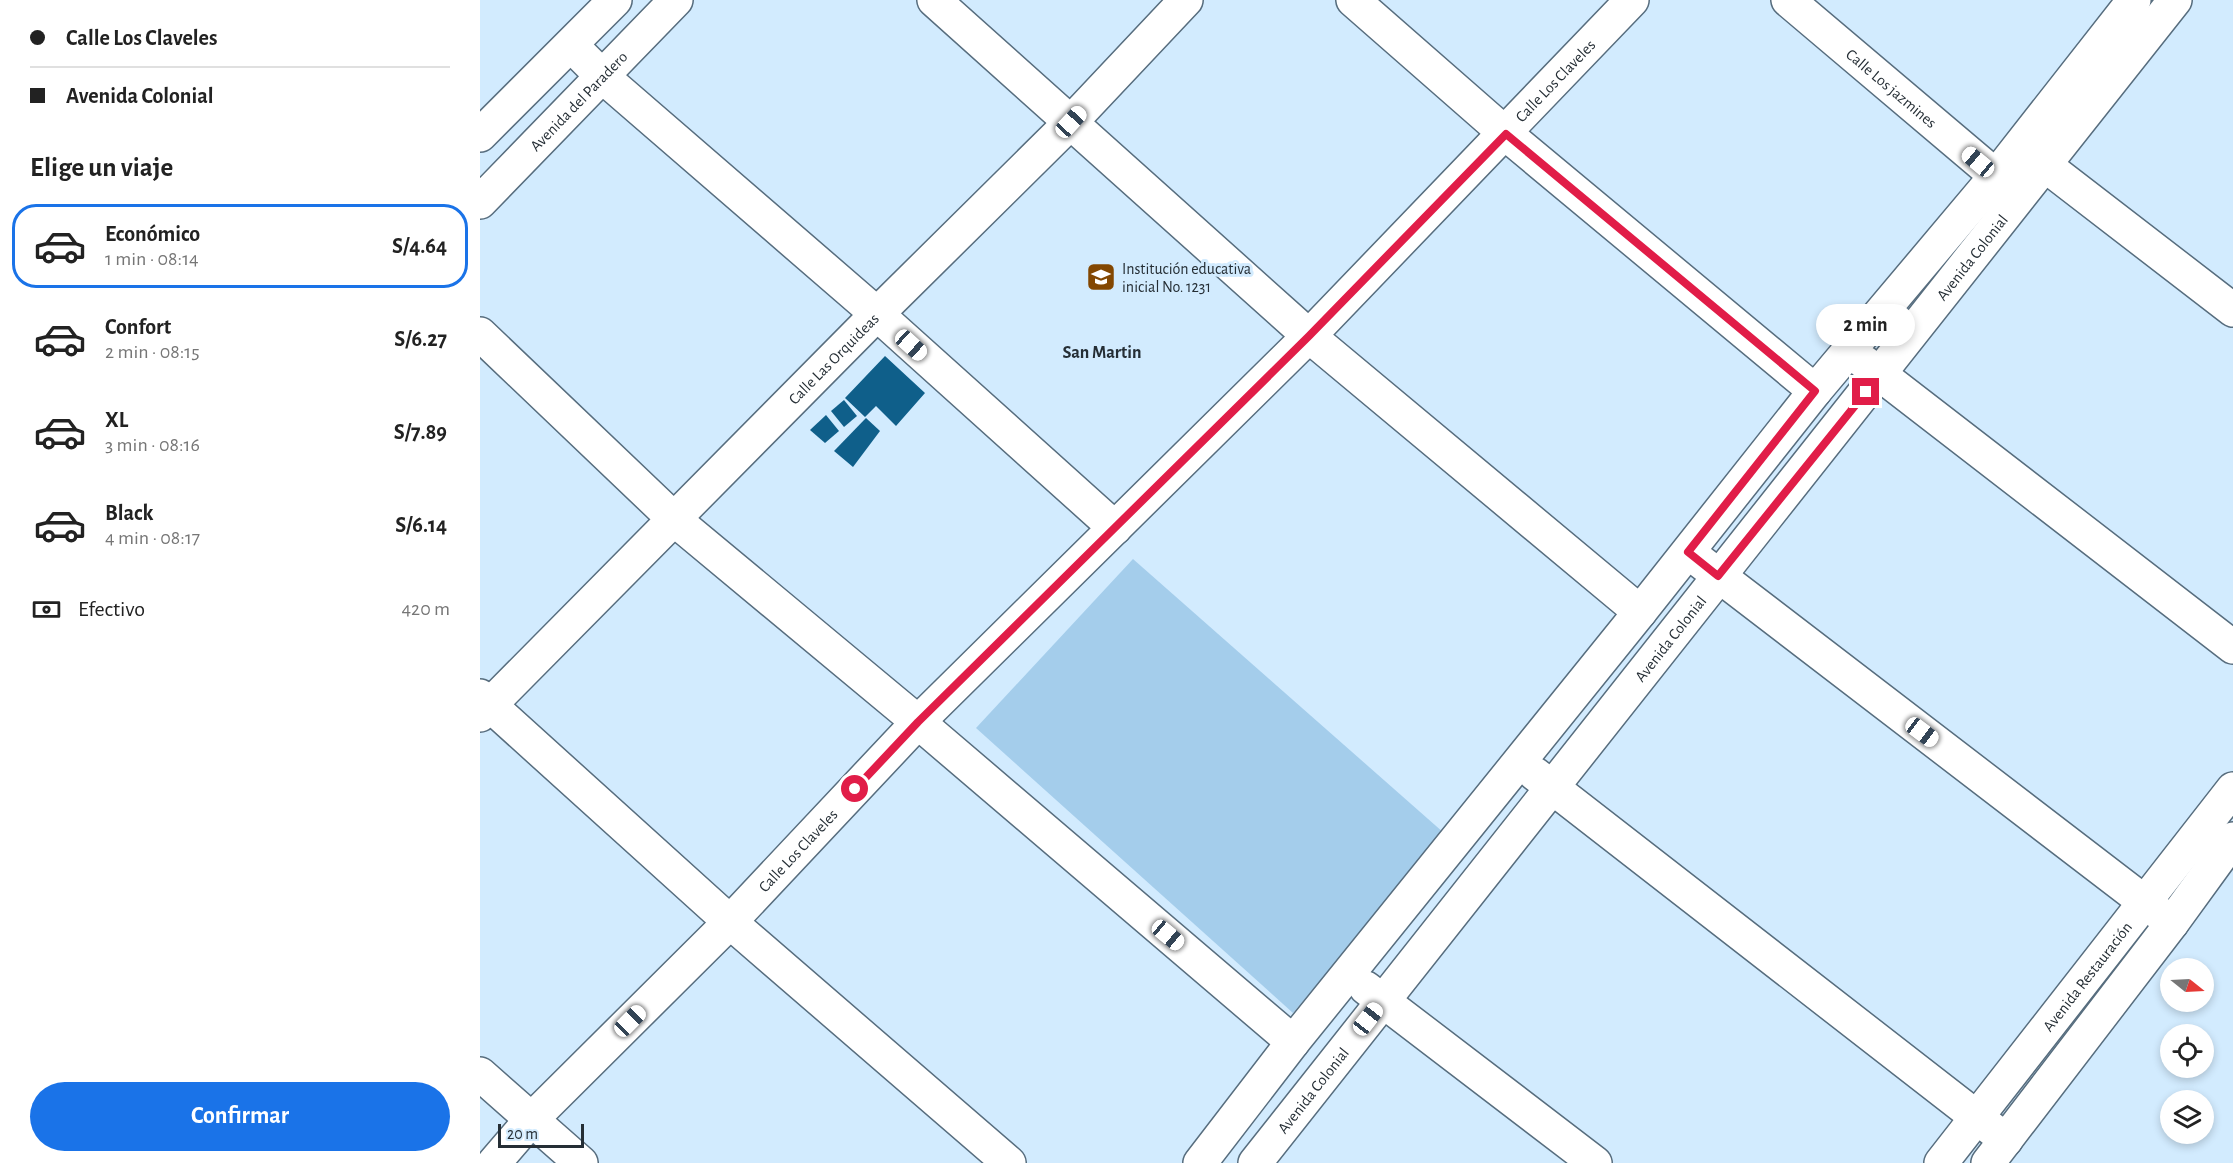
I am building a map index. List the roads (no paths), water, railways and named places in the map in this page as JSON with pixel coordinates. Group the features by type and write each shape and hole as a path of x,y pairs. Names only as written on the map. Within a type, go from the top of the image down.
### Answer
{"street":[{"path":"480,135 615,0"},
{"name":"Avenida del Paradero","path":"480,202 676,0"},
{"path":"934,0 1309,336 1640,612"},
{"name":"Calle Las Orquideas","path":"483,705 675,520 877,314 1071,122 1186,0"},
{"path":"1353,0 1506,134 1815,391"},
{"name":"Calle Los Claveles","path":"494,1163 531,1120 730,922 918,722 1309,336 1506,134 1632,0"},
{"name":"Calle Los jazmines","path":"1788,0 1996,176"},
{"path":"1200,1163 1293,1042 1815,391 1996,176 2032,155 2134,0"},
{"name":"Avenida Colonial","path":"1255,1163 1718,576 1881,374 2032,155 2175,0"},
{"path":"571,45 603,77 877,314 1115,528"},
{"path":"2032,155 2233,310"},
{"path":"480,334 675,520 918,722 1293,1042"},
{"path":"1849,351 2233,647"},
{"path":"1688,552 2172,923"},
{"path":"483,705 1009,1163"},
{"path":"1519,762 1977,1117 1997,1151"},
{"name":"Avenida Restauración","path":"1941,1163 2233,789"},
{"name":"Avenida Restauración","path":"1997,1151 2172,923 2233,839"},
{"path":"1348,974 1595,1163"},
{"path":"480,1074 581,1163"}],"place":[{"name":"Institución educativa inicial No. 1231","path":"1101,277"}],"district":[{"name":"San Martin","path":"1102,352"}]}
